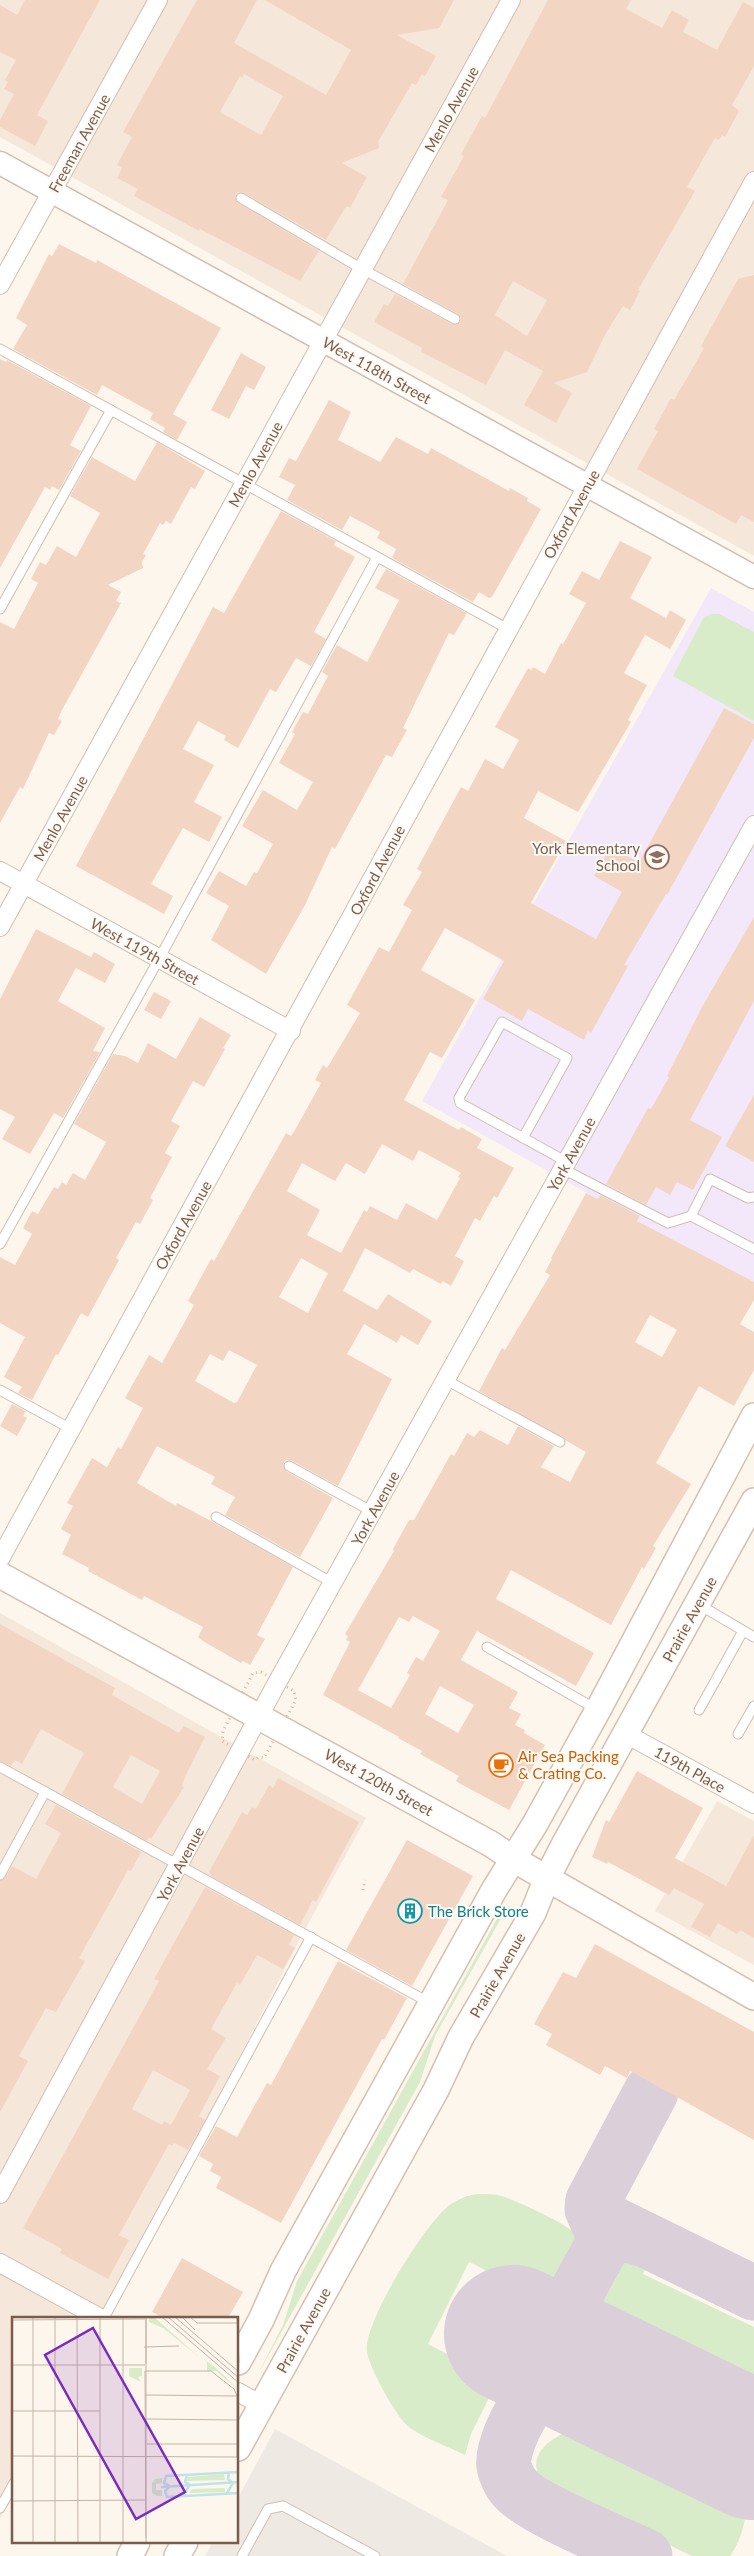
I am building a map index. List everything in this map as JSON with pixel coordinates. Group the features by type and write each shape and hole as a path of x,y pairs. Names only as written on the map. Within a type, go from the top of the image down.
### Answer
{"main road":[{"path":"239,2360 261,2320 283,2271 431,2003 598,1710 754,1417"},
{"name":"Prairie Avenue","path":"239,2446 436,2090 461,2037 533,1913 547,1878 754,1501"},
{"name":"West 120th Street","path":"0,1575 491,1844 513,1859 754,1997"},
{"path":"130,2556 136,2544"},
{"path":"177,2556 184,2544"}],"street":[{"name":"Freeman Avenue","path":"0,285 158,0"},
{"name":"Menlo Avenue","path":"0,927 511,0"},
{"name":"West 118th Street","path":"0,163 754,577"},
{"name":"Oxford Avenue","path":"0,1559 291,1031 508,629 754,181"},
{"name":"York Avenue","path":"0,2194 333,1583 754,826"},
{"name":"West 119th Street","path":"0,871 291,1031"},
{"name":"119th Place","path":"626,1734 754,1804"},
{"path":"0,2264 98,2317"},
{"path":"239,2393 261,2405"}],"lane":[{"path":"241,198 362,269 455,319"},
{"path":"0,348 508,629"},
{"path":"0,609 111,410"},
{"path":"0,1244 160,959 377,557"},
{"path":"523,1138 567,1058 504,1022 500,1023 458,1098 460,1103 523,1138 565,1166 668,1223 691,1216 754,1249"},
{"path":"691,1216 710,1179 748,1198 754,1197"},
{"path":"446,1380 560,1442"},
{"path":"0,1390 71,1429"},
{"path":"289,1466 373,1512"},
{"path":"216,1517 333,1583"},
{"path":"698,1604 754,1637"},
{"path":"699,1710 743,1631"},
{"path":"487,1647 598,1710"},
{"path":"738,1734 754,1706"},
{"path":"0,1767 431,2003"},
{"path":"0,1874 45,1792"},
{"path":"105,2317 311,1937"},
{"path":"0,2508 12,2487"},
{"path":"242,2556 268,2509 283,2506 375,2556"}],"path":[{"path":"363,1890 366,1880"}],"shaded area":[{"path":"0,0 754,0 754,556 0,137"},
{"name":"York Elementary School","path":"711,588 754,612 754,1286 422,1101"},
{"path":"0,1613 366,1818 308,1924 105,2317 12,2317 12,2497 0,2519"},
{"path":"717,1801 754,1821 754,1965 655,1911"},
{"path":"275,2429 507,2556 205,2556 212,2544 239,2544 239,2496"}],"green space":[{"path":"711,614 719,614 754,632 754,721 673,676 704,617"},
{"path":"503,1908 504,1913 435,2036 420,2082 257,2376 283,2325 297,2281"},
{"path":"478,2194 502,2196 559,2222 574,2233 579,2241 580,2253 564,2285 557,2293 549,2296 526,2291 469,2262 428,2344 498,2380 471,2434 465,2455 423,2436 405,2423 384,2392 367,2352 368,2339 374,2320 398,2274 426,2231 450,2205 463,2198"},
{"path":"629,2259 646,2266 643,2274 754,2327 754,2387 611,2318 605,2329 597,2325 593,2316 592,2306 598,2285 612,2268 620,2262"},
{"path":"587,2427 608,2432 601,2444 731,2505 736,2496 744,2507 745,2515 738,2542 730,2556 692,2556 545,2485 538,2474 536,2463 539,2454 554,2438 576,2429"}],"building":[{"path":"25,0 100,0 37,115 48,121 35,146 0,127 0,120 14,94 4,89 8,82 5,80 16,60 0,52 0,5 17,15"},
{"path":"197,0 257,0 234,43 326,95 351,50 265,0 454,0 439,28 397,35 436,56 425,76 422,74 416,85 412,83 378,142 379,148 342,163 367,177 350,208 347,206 345,208 326,240 244,193 238,192 235,195 238,203 319,251 300,281 200,229 199,231 134,196 138,189 117,178 122,168 117,165 132,137 123,132","holes":["244,74 283,96 261,135 220,112 240,76 242,78"]},
{"path":"548,0 631,0 626,9 662,28 672,10 689,20 683,32 717,50 743,2 754,8 754,66 732,105 739,111 725,137 722,135 719,140 715,138 687,187 695,191 638,290 640,291 630,310 623,306 606,333 587,372 554,383 572,393 556,423 524,405 543,371 505,350 486,385 421,352 422,348 374,322 384,304 388,306 395,294 452,324 460,322 461,318 458,314 403,284 448,200 441,197 464,156 461,154 482,116 485,118","holes":["513,281 547,300 527,336 495,315"]},
{"path":"59,244 96,263 97,260 221,328 173,414 187,422 177,440 163,432 165,428 150,419 153,413 102,385 97,395 13,349 27,325 16,318 49,254 52,256"},
{"path":"754,275 754,522 741,515 736,524 637,469 658,431 654,429 671,398 674,400 704,348 701,346 738,279"},
{"path":"241,353 266,367 254,390 246,386 229,419 211,410"},
{"path":"0,359 6,362 7,360 91,406 70,445 81,451 59,490 52,486 50,490 45,487 0,568"},
{"path":"329,400 351,412 338,440 380,462 396,437 428,454 431,448 509,491 510,488 528,498 527,501 541,509 492,597 489,598 479,592 473,602 392,558 396,549 377,538 380,532 350,516 342,530 287,500 295,485 279,477 289,458 296,461"},
{"path":"157,442 205,471 195,489 191,487 171,524 166,521 163,525 160,523 143,554 146,555 142,562 143,568 108,585 121,592 116,601 121,603 62,710 58,719 62,721 54,735 49,733 23,789 20,787 0,823 0,622 14,629 38,583 31,579 40,562 46,565 57,546 76,557 100,513 70,496 92,457 135,481"},
{"path":"281,511 336,541 334,545 355,557 314,632 326,639 311,666 296,658 276,692 270,689 238,748 224,740 226,736 198,721 183,749 214,765 194,802 222,817 209,842 183,828 151,884 173,896 164,914 76,866 213,607 224,613"},
{"path":"620,541 652,557 630,598 666,618 670,610 686,620 670,649 645,635 624,673 647,685 628,720 631,722 578,812 538,791 524,818 566,841 531,903 596,939 622,892 594,876 610,848 639,862 724,708 754,724 754,738 667,895 624,965 628,966 591,1033 588,1031 584,1040 528,1009 522,1021 483,999 504,961 445,928 421,970 475,1000 442,1058 430,1052 404,1100 459,1130 461,1127 482,1139 477,1148 514,1168 497,1198 494,1196 480,1221 475,1218 455,1256 464,1261 451,1286 443,1281 441,1284 413,1269 410,1273 365,1248 343,1291 377,1310 388,1294 432,1321 418,1345 401,1335 397,1343 364,1324 347,1354 392,1379 338,1486 292,1461 286,1460 283,1463 286,1471 333,1498 300,1557 225,1515 235,1497 211,1484 215,1477 157,1446 137,1483 176,1506 177,1503 293,1567 257,1635 265,1639 250,1665 243,1661 241,1663 198,1637 203,1627 144,1596 142,1600 88,1571 89,1568 62,1554 71,1535 61,1529 73,1506 67,1503 92,1458 107,1467 118,1447 121,1449 143,1408 125,1398 149,1355 162,1363 194,1305 188,1301 211,1259 214,1261 286,1133 291,1136 295,1130 321,1083 315,1080 323,1065 327,1068 360,1013 347,1005 379,947 389,952 412,910 403,905 422,872 417,869 461,787 468,791 485,759 503,769 519,740 495,727 528,668 531,670 533,667 545,674 561,643 563,644 586,603 569,594 582,571 599,580","holes":["382,1144 413,1161 419,1150 461,1173 437,1220 406,1203 397,1220 370,1206 367,1212 364,1210 341,1253 307,1235 320,1210 287,1191 302,1163 335,1181 346,1163 365,1174","301,1258 328,1273 308,1313 279,1297","229,1350 257,1365 237,1402 234,1403 195,1381 210,1354 223,1361"]},
{"path":"386,569 467,613 454,635 449,633 403,728 407,730 392,757 386,755 335,849 332,847 305,905 266,974 211,940 229,906 206,893 219,871 246,886 254,872 257,873 273,844 242,826 263,790 297,810 313,782 279,763 295,734 292,732 303,712 308,714 328,676 322,672 337,645 367,662 399,600 375,588"},
{"path":"754,917 754,1001 690,1120 722,1137 693,1190 677,1182 670,1195 656,1187 646,1205 606,1184 648,1108 651,1109 669,1077 667,1076 702,1007"},
{"path":"36,929 91,957 94,952 115,964 105,983 76,968 58,1001 105,1028 93,1051 100,1052 63,1118 54,1113 30,1154 2,1139 15,1117 0,1109 0,999"},
{"path":"154,992 171,1001 161,1019 144,1010"},
{"path":"200,1017 231,1035 223,1048 225,1049 204,1087 193,1081 171,1121 180,1126 165,1153 172,1157 150,1198 153,1200 140,1224 136,1222 116,1258 119,1260 88,1317 81,1313 58,1355 56,1354 32,1400 18,1393 22,1387 4,1377 25,1337 0,1323 0,1257 15,1265 32,1234 23,1228 32,1211 38,1214 54,1187 58,1189 62,1182 66,1185 73,1173 85,1180 106,1142 74,1124 113,1054 125,1056 138,1063 148,1043 176,1059"},
{"path":"754,1095 754,1162 725,1146"},
{"path":"586,1193 598,1199 600,1195 640,1216 637,1221 754,1282 754,1300 740,1324 754,1332 754,1370 734,1406 699,1386 656,1463 691,1484 653,1546 656,1548 644,1569 642,1567 611,1625 511,1570 496,1599 594,1653 576,1686 477,1631 461,1660 518,1692 509,1708 521,1714 515,1725 525,1730 524,1733 545,1745 509,1810 456,1781 459,1776 420,1754 422,1751 323,1695 350,1642 346,1640 348,1636 345,1634 394,1551 393,1549 409,1520 414,1520 451,1454 454,1456 467,1433 474,1437 480,1430 508,1445 518,1426 554,1446 541,1467 570,1482 586,1452 479,1391 502,1348 505,1350 550,1275 545,1272","holes":["650,1315 677,1330 662,1357 635,1342","413,1616 440,1631 423,1661 416,1657 407,1673 410,1675 391,1708 358,1690 399,1617 409,1622","440,1686 474,1705 458,1733 425,1714"]},
{"path":"12,1404 26,1411 23,1416 27,1418 17,1436 0,1426"},
{"path":"0,1624 115,1688 112,1695 179,1733 184,1726 205,1737 185,1777 182,1786 184,1787 151,1839 149,1837 147,1841 62,1794 84,1753 41,1729 22,1764 15,1760 11,1766 0,1761","holes":["131,1755 160,1771 142,1804 113,1787"]},
{"path":"637,1771 703,1808 675,1858 726,1886 754,1835 754,1938 740,1930 737,1934 718,1923 710,1937 691,1927 704,1904 674,1888 669,1895 608,1862 607,1864 592,1857 606,1820 609,1822"},
{"path":"278,1778 359,1822 316,1902 313,1900 300,1925 211,1876 209,1872 242,1812 247,1815 252,1807 256,1809 269,1785 273,1788"},
{"path":"56,1805 141,1852 131,1871 128,1870 79,1958 85,1961 56,2012 46,2008 19,2056 28,2061 0,2112 0,1881 5,1878 12,1866 36,1879 61,1833 45,1824"},
{"name":"The Brick Store","path":"407,1840 473,1876 412,1986 346,1950"},
{"path":"205,1887 294,1935 289,1945 295,1948 283,1969 257,1955 240,1985 237,1983 211,2029 226,2038 207,2069 220,2076 199,2116 205,2120 188,2150 174,2143 172,2146 169,2144 119,2235 129,2240 108,2279 60,2253 62,2249 23,2228 159,1981 154,1979","holes":["153,2070 190,2090 171,2125 164,2121 162,2125 132,2109"]},
{"path":"595,1944 754,2032 754,2140 630,2071 627,2078 605,2066 600,2075 546,2045 552,2034 534,2024 563,1972 576,1978"},
{"path":"338,1961 407,1998 384,2040 382,2039 281,2223 216,2188 221,2177 210,2171 213,2164 199,2156 216,2126 237,2137 267,2083 271,2085"},
{"path":"182,2258 243,2292 229,2317 162,2317 152,2312"}],"taxiway":[{"path":"604,2237 592,2209 593,2201 651,2092"},
{"path":"593,2201 597,2213 605,2220 754,2293"},
{"path":"645,2240 633,2236 617,2236 602,2246 579,2287 568,2318 567,2333 571,2347 580,2360 616,2384 591,2379 573,2379 543,2391 521,2413 508,2441 504,2459 509,2480 522,2495 554,2514 645,2556"}],"runway":[{"path":"513,2334 754,2451"}],"place":[{"name":"York Elementary School","path":"657,857"},
{"name":"Air Sea Packing & Crating Co.","path":"501,1765"},
{"name":"The Brick Store","path":"410,1911"}]}
